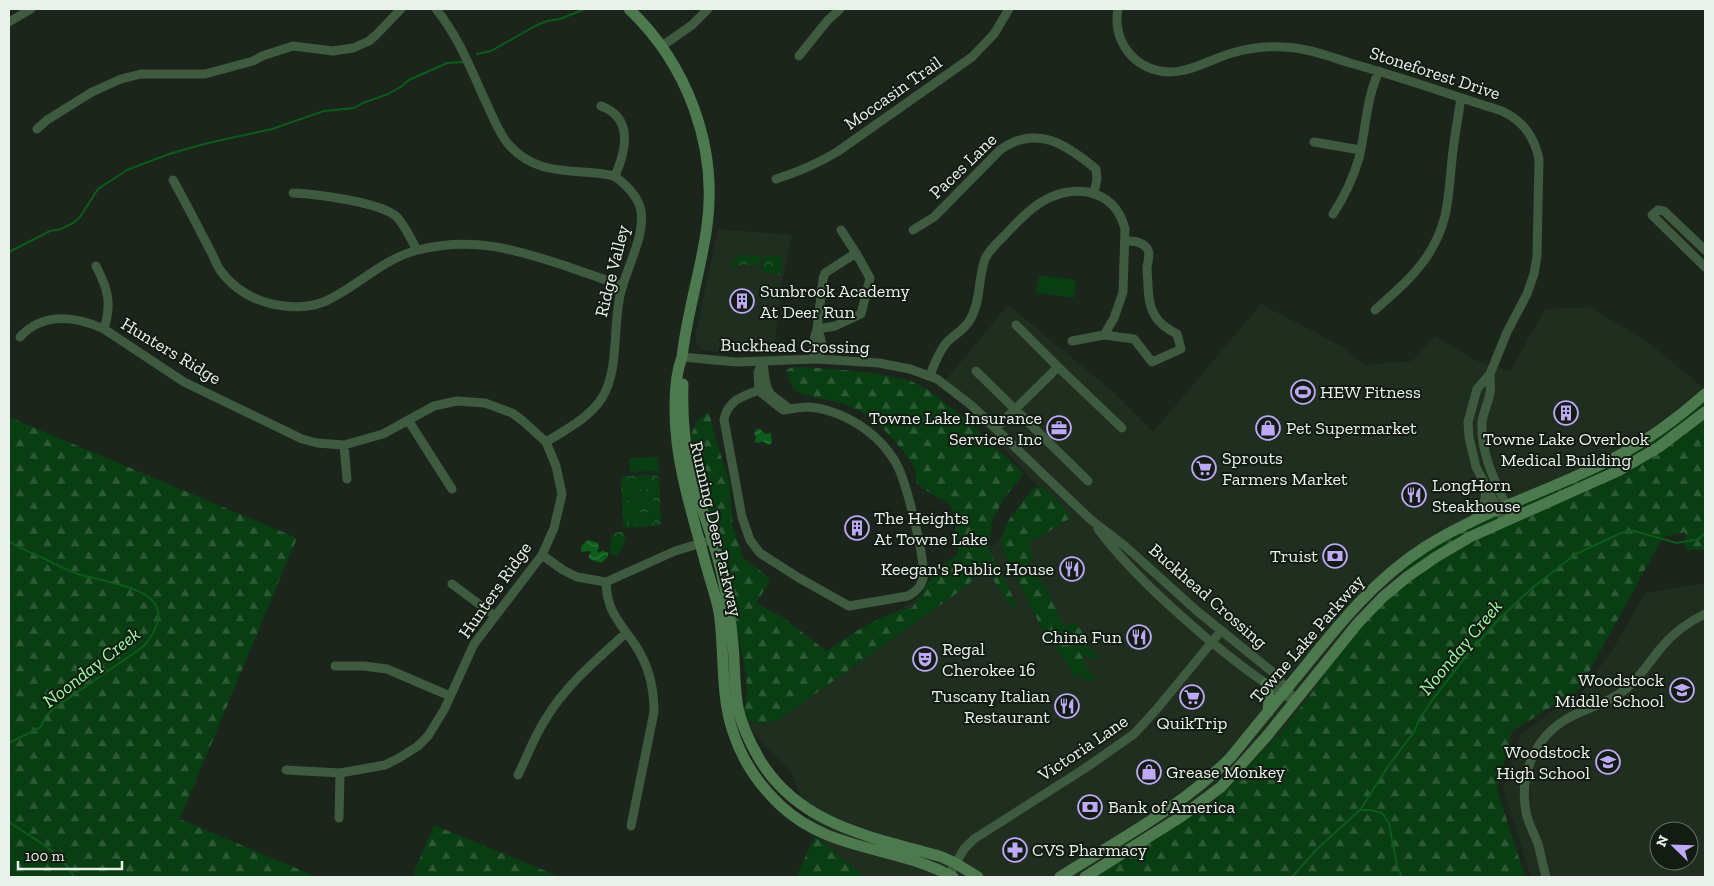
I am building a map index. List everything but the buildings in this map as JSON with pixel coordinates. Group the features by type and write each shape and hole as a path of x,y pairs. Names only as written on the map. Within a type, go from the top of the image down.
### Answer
{"main road":[{"name":"Running Deer Parkway","path":"629,9 662,46 681,78 692,102 703,138 709,177 710,201 707,228 687,322 682,357 684,371 683,407 688,456 719,615 724,690 729,721 742,754 761,784 771,796 809,827 826,836 897,856 951,876"},
{"name":"Towne Lake Parkway","path":"1060,877 1180,801 1200,786 1231,757 1338,625 1391,572 1425,547 1472,521 1615,457 1659,431 1705,394"},
{"name":"Towne Lake Parkway","path":"1086,877 1182,816 1221,787 1250,756 1358,623 1395,586 1452,547 1508,519 1618,471 1659,447 1705,412"},
{"name":"Running Deer Parkway","path":"706,541 723,578 728,602 736,691 741,721 752,747 772,778 801,805 832,823 942,857 956,863 978,877"},
{"path":"1266,684 1269,698 1268,712"}],"street":[{"path":"9,22 31,9"},
{"path":"37,129 83,96 121,79 141,74 206,74 252,61 293,46 333,51 353,48 370,40 401,9"},
{"path":"436,9 456,36 501,133 510,146 530,162 560,170 615,176 623,156 622,126 610,110 601,106"},
{"path":"662,46 692,25 708,9"},
{"path":"799,56 826,21 840,9"},
{"name":"Moccasin Trail","path":"776,179 821,162 972,57 994,34 1009,9"},
{"name":"Stoneforest Drive","path":"1118,9 1118,32 1127,51 1143,64 1162,72 1183,72 1229,54 1252,49 1273,47 1304,49 1502,111 1520,123 1533,139 1539,159 1537,256 1534,274 1527,294 1507,332 1490,374 1477,389 1468,422 1472,450 1483,480 1508,519"},
{"path":"1333,214 1350,183 1360,150 1372,86 1379,71"},
{"path":"1375,310 1415,272 1430,251 1440,232 1448,202 1461,98"},
{"name":"Paces Lane","path":"913,230 934,217 1000,150 1008,144 1028,137 1048,139 1061,145 1080,156 1096,169 1097,179 1094,193"},
{"path":"1314,142 1360,150"},
{"name":"Ridge Valley","path":"546,442 594,408 606,389 613,369 615,329 623,286 640,230 641,210 631,192 615,176"},
{"path":"172,180 188,206 219,269 241,291 268,304 290,307 324,303 357,284 388,262 416,250 459,244 481,244 520,252 623,286"},
{"path":"930,375 948,342 964,329 974,311 984,261 989,251 1040,201 1066,192 1084,191 1094,193 1110,202 1123,219 1125,229 1123,292 1114,318 1104,336"},
{"path":"292,193 319,195 372,205 386,211 396,216 416,250"},
{"path":"1705,250 1664,211 1658,210 1652,215 1705,267"},
{"path":"818,330 835,326 861,314 870,278 841,230"},
{"path":"1072,342 1104,336 1134,339 1152,362 1181,349 1177,334 1168,329 1154,316 1150,306 1147,267 1150,257 1146,247 1138,242 1125,241"},
{"path":"817,359 813,350 818,330 825,273 856,254"},
{"path":"96,266 107,289 109,302 104,329"},
{"name":"Hunters Ridge","path":"20,338 27,329 52,320 77,319 104,329 172,375 246,413 302,439 317,443 344,445 383,434 425,410 457,401 484,403 512,413 546,442 556,466 562,494 554,528 542,555 474,644 437,723 428,736 418,746 385,765 340,773 286,770"},
{"path":"1016,325 1122,428"},
{"name":"Buckhead Crossing","path":"682,357 763,362 817,359 888,364 930,375 964,398 1090,519 1125,546 1179,596 1274,674 1284,692"},
{"path":"763,362 758,372 763,389 783,410 807,407 826,410 845,418 864,429 882,444 898,466 906,490 923,564 921,586 916,591 908,596 849,606 760,553 750,540 742,517 724,420 726,413 736,399 763,389"},
{"path":"996,428 1058,367"},
{"path":"976,371 1088,481"},
{"name":"Stoneforest Drive","path":"1490,374 1491,392 1483,414 1483,440 1486,457 1502,507"},
{"path":"408,420 452,490"},
{"path":"344,445 347,479"},
{"path":"1472,521 1480,512 1485,502 1483,480"},
{"name":"Buckhead Crossing","path":"1090,519 1118,555 1149,586 1212,642 1266,684 1284,692 1295,700"},
{"path":"542,555 563,570 577,577 606,582 675,551 706,541"},
{"path":"606,582 606,594 614,616 640,653 646,667 651,682 654,702 654,712 631,826"},
{"path":"452,584 495,616"},
{"path":"1546,877 1538,844 1528,818 1524,798 1526,776 1537,748 1549,733 1564,720 1610,700 1626,690 1670,638 1705,614"},
{"name":"Victoria Lane","path":"951,876 964,849 974,839 1086,768 1134,734 1221,631"},
{"path":"518,775 545,720 564,692 588,666 626,633"},
{"path":"335,666 364,666 387,669 450,696"},
{"path":"339,818 340,773"}],"shaded area":[{"path":"718,229 792,235 781,289 774,353 727,353 703,350 696,343 696,332"},
{"path":"1261,304 1343,347 1364,365 1412,361 1435,336 1477,361 1510,371 1545,309 1592,307 1645,340 1705,389 1705,391 1309,697 1283,730 1216,799 1159,830 1088,877 865,877 815,836 791,771 737,718 989,550 1042,491 944,382 1008,305 1110,389 1153,432"},
{"name":"Woodstock High School","path":"1705,583 1705,877 1531,877 1503,788 1520,735 1559,706 1582,692 1613,649 1645,593"}],"green space":[{"path":"737,255 761,256 761,265 737,265 737,267 731,267 731,260 737,260"},
{"path":"765,255 783,258 780,275 762,270"},
{"path":"1039,275 1076,280 1074,298 1036,293"},
{"path":"793,367 873,373 911,381 928,390 965,418 1024,474 1004,498 992,521 989,549 1016,603 1013,609 990,575 981,573 964,588 777,721 761,724 743,719 747,693 746,675 739,639 695,481 691,435 697,421 709,411 729,481 733,527 744,559 764,573 770,581 756,603 784,618 826,651 878,619 912,608 936,572 958,554 953,510 945,500 939,499 917,484 913,465 899,446 882,428 852,407 808,396 797,391 793,388 786,370"},
{"path":"1705,391 1705,550 1686,550 1685,532 1663,537 1579,690 1512,731 1497,789 1525,877 1088,877 1159,830 1216,799 1283,730 1309,697 1373,603 1418,556 1493,509 1601,459 1677,419"},
{"path":"9,417 297,538 180,819 317,877 9,877"},
{"path":"658,457 659,471 630,472 629,458"},
{"path":"656,475 659,478 661,523 658,526 626,528 623,525 621,479 623,476"},
{"path":"652,478 652,489 628,490 627,479"},
{"path":"1034,487 1045,488 1072,517 1028,544 1032,554 1029,564 1030,568 1046,588 1064,626 1075,623 1091,642 1084,645 1099,657 1093,659 1086,656 1082,657 1087,665 1087,673 1093,673 1094,682 1081,678 1079,674 1074,678 1070,668 1042,629 1004,553 1001,538 1007,523"},
{"path":"653,497 653,508 629,509 628,498"},
{"path":"653,512 654,523 629,524 629,513"},
{"path":"624,532 626,539 618,555 611,555 611,535"},
{"path":"434,825 560,877 412,877"},
{"path":"815,836 865,877 796,877"}],"water":[{"path":"757,429 760,429 765,434 771,433 772,443 768,445 762,441 759,443 755,442 756,436 754,433"},
{"path":"588,540 598,543 598,553 604,550 608,552 608,557 601,563 589,559 590,551 581,552 581,546"}],"waterway":[{"path":"477,54 491,51 535,26 585,9"},
{"path":"9,252 50,231 61,229 73,223 80,217 98,189 127,170 169,154 272,129 324,111 354,108 388,94 409,80 447,63 462,62"},
{"name":"Noonday Creek","path":"1292,877 1317,849 1360,810 1389,765 1414,732 1420,718 1436,695 1468,654 1500,618 1531,589 1576,554 1621,533 1634,531 1677,543 1699,539 1705,533"},
{"name":"Noonday Creek","path":"9,541 21,549 71,571 141,592 152,601 158,612 156,627 144,646 53,709 45,717 41,727 9,743"},
{"path":"1360,810 1382,813 1389,823 1397,866 1402,877"},
{"name":"Noonday Creek","path":"9,822 54,853 69,868 74,877"}],"place":[{"name":"Sunbrook Academy At Deer Run","path":"742,301"},
{"name":"HEW Fitness","path":"1303,392"},
{"name":"Towne Lake Overlook Medical Building","path":"1566,413"},
{"name":"Towne Lake Insurance Services Inc","path":"1059,428"},
{"name":"Pet Supermarket","path":"1268,428"},
{"name":"Sprouts Farmers Market","path":"1204,468"},
{"name":"LongHorn Steakhouse","path":"1414,495"},
{"name":"The Heights At Towne Lake","path":"857,528"},
{"name":"Truist","path":"1335,556"},
{"name":"Keegan's Public House","path":"1072,569"},
{"name":"China Fun","path":"1139,637"},
{"name":"Regal Cherokee 16","path":"925,659"},
{"name":"Woodstock Middle School","path":"1682,690"},
{"name":"QuikTrip","path":"1192,697"},
{"name":"Tuscany Italian Restaurant","path":"1067,706"},
{"name":"Woodstock High School","path":"1608,762"},
{"name":"Grease Monkey","path":"1149,772"},
{"name":"Bank of America","path":"1090,807"},
{"name":"CVS Pharmacy","path":"1015,850"}]}
